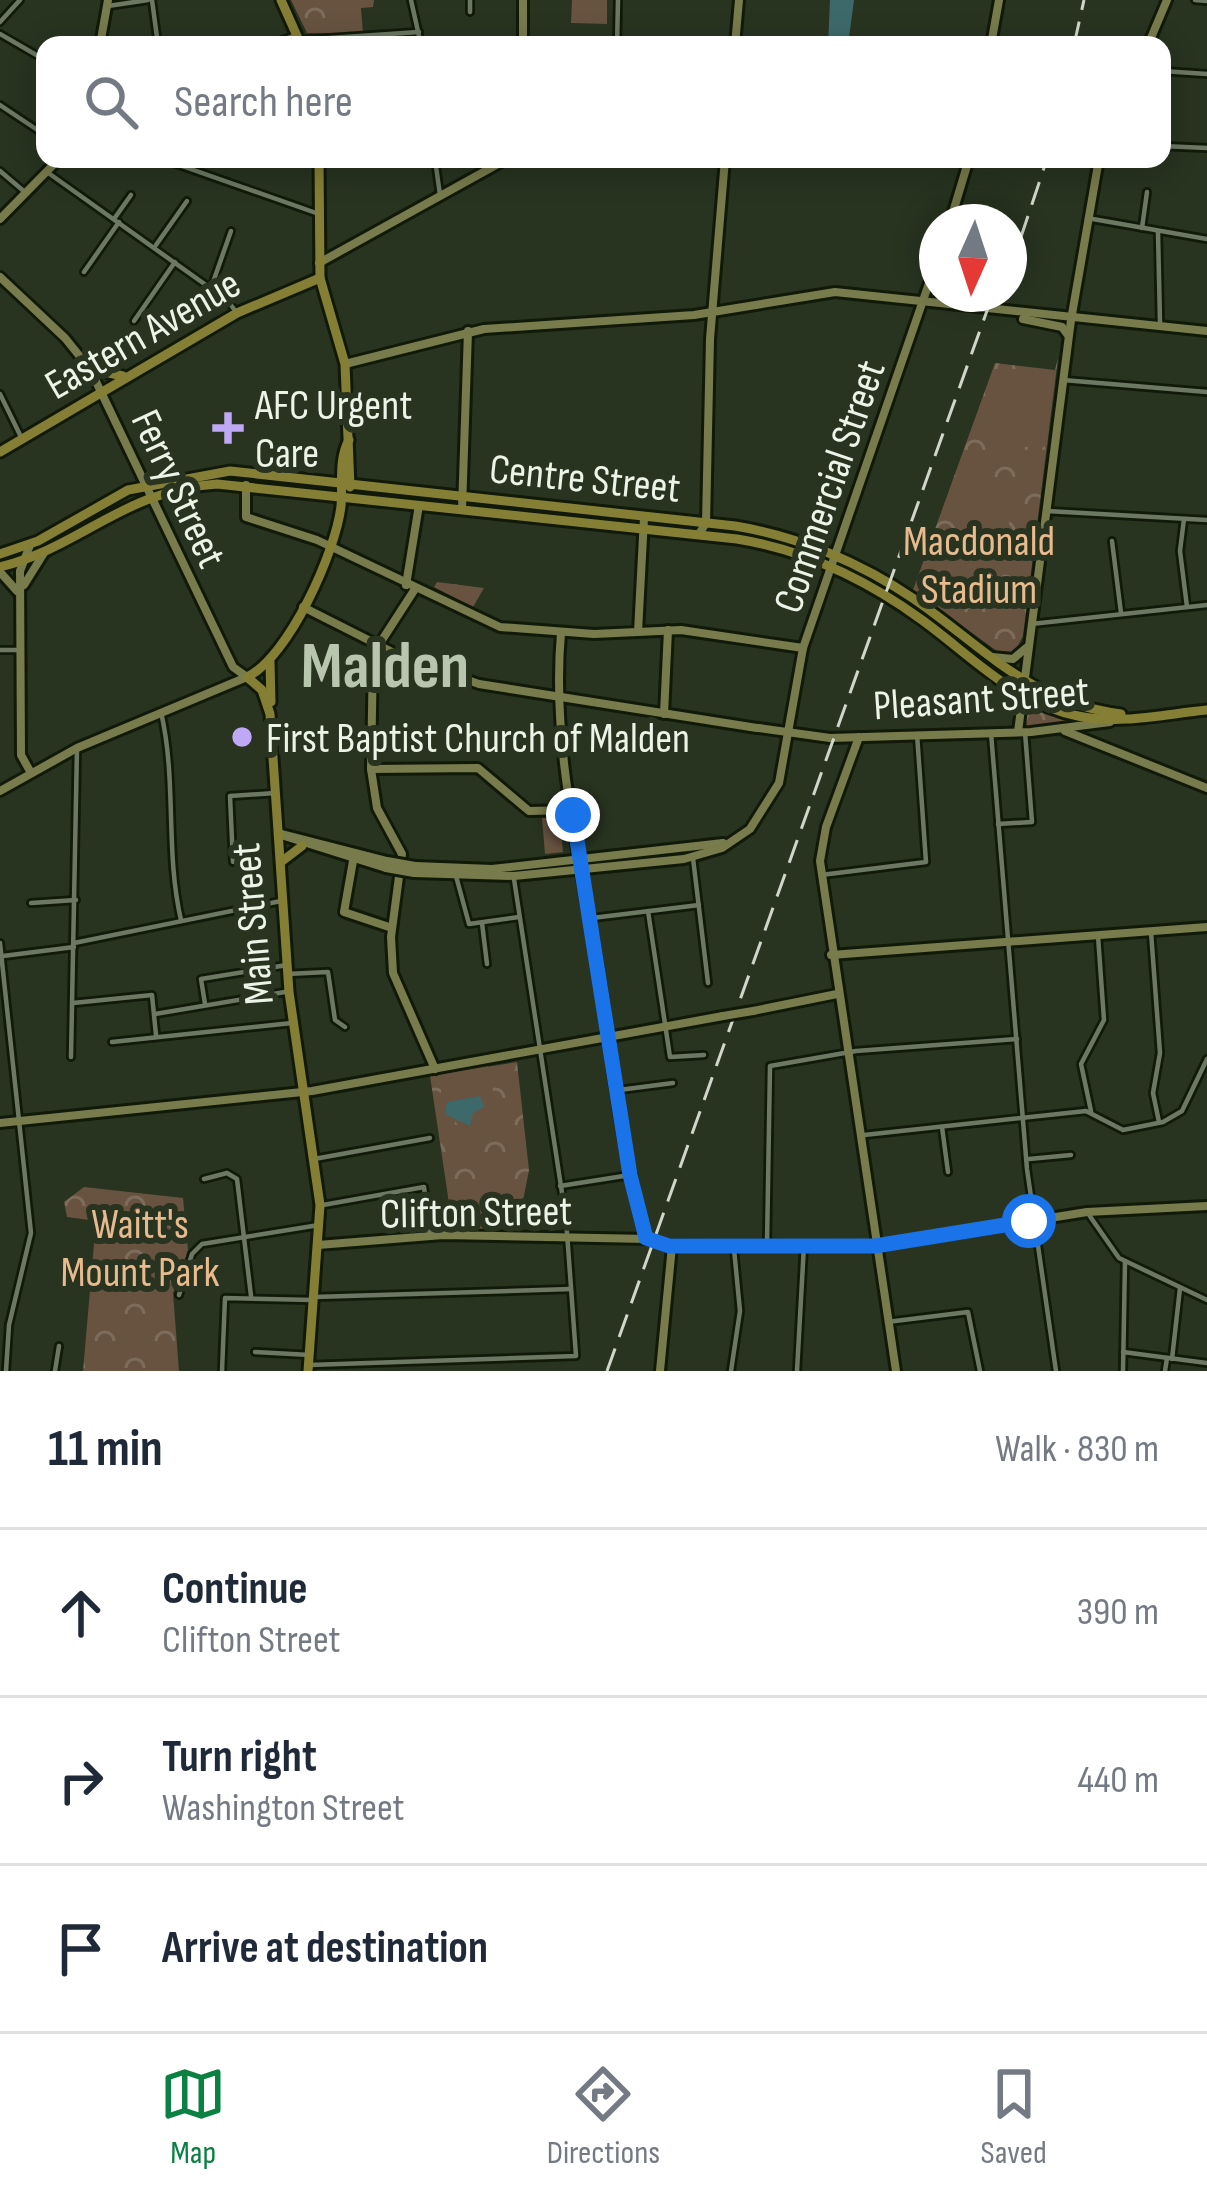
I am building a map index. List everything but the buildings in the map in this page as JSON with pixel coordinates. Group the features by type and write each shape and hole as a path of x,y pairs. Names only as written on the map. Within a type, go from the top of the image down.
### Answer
{"main road":[{"path":"281,0 297,36"},
{"path":"247,677 270,662 302,606 330,548 346,484 345,364 318,263 320,168"},
{"name":"Eastern Avenue","path":"0,452 237,314 320,278"},
{"path":"89,369 108,376 129,375"},
{"name":"Centre Street","path":"0,554 32,544 144,484 230,471 643,523 770,544 833,562 1023,689 1127,718"},
{"name":"Centre Street","path":"0,569 151,496 201,485 246,485 343,501 463,503"},
{"name":"Centre Street","path":"643,523 706,523 776,534 914,599 1023,689"},
{"path":"270,662 270,714"},
{"name":"Main Street","path":"247,677 262,690 270,714 292,1023 320,1205 309,1364"},
{"name":"Pleasant Street","path":"1127,718 1207,710"},
{"path":"279,873 283,857 302,846"}],"street":[{"path":"0,22 20,0"},
{"path":"102,36 108,3 150,0 156,36"},
{"path":"411,0 420,36"},
{"path":"470,0 470,12"},
{"path":"523,0 524,36"},
{"path":"617,36 618,0"},
{"path":"736,36 739,0"},
{"path":"993,36 999,0"},
{"path":"1152,36 1167,0"},
{"path":"1195,0 1207,1"},
{"path":"392,36 419,32"},
{"path":"0,34 36,54"},
{"path":"1171,72 1207,74"},
{"path":"0,104 36,129"},
{"path":"1171,146 1207,148"},
{"path":"0,219 50,168"},
{"path":"188,168 319,214"},
{"path":"436,168 440,197"},
{"path":"318,263 491,168"},
{"path":"699,534 706,523 712,313 724,168"},
{"path":"955,204 966,168"},
{"path":"998,824 1032,822 1022,732 1023,689 1071,320 1097,168"},
{"path":"0,170 26,193"},
{"path":"46,172 211,288 237,314"},
{"path":"1142,228 1147,192"},
{"path":"84,272 131,196"},
{"path":"154,248 187,201"},
{"path":"1087,218 1207,239"},
{"path":"211,288 232,231"},
{"path":"1158,231 1160,328"},
{"path":"134,321 176,262"},
{"name":"Ferry Street","path":"0,277 65,338 89,369 233,667 247,677"},
{"path":"345,364 468,331 712,313 835,292 919,302"},
{"name":"Commercial Street","path":"755,824 779,783 803,648 920,312"},
{"path":"998,312 1207,331"},
{"path":"998,312 1062,327 1069,342"},
{"path":"463,503 468,331"},
{"path":"1064,380 1207,392"},
{"path":"0,394 22,439"},
{"path":"246,485 246,517 330,548 491,624 561,633 668,631 803,648"},
{"path":"418,505 410,587 372,660 371,770 377,808 402,851 391,958 398,992 435,1069"},
{"path":"1046,511 1207,520"},
{"path":"1184,519 1180,547 1186,607"},
{"path":"638,632 643,523"},
{"path":"1112,541 1121,614"},
{"path":"31,773 21,755 20,561 32,544"},
{"path":"20,604 27,575 46,550"},
{"path":"0,569 14,585 20,604"},
{"path":"1031,624 1207,605"},
{"name":"Pleasant Street","path":"302,606 380,647 463,680 558,700 786,735 1022,732 1127,718"},
{"path":"664,714 668,631"},
{"path":"561,633 558,700 572,810 630,1175 648,1239"},
{"path":"986,654 1013,659 1028,640"},
{"path":"0,650 20,650"},
{"path":"0,790 77,748 247,677"},
{"path":"161,712 170,761 170,861 181,920"},
{"path":"1058,730 1093,739 1207,788"},
{"path":"991,732 1027,1159 1056,1371"},
{"path":"821,875 926,862 917,734"},
{"path":"861,737 822,842 821,875 896,1371"},
{"path":"71,1057 77,748"},
{"path":"371,770 475,768 529,811 572,810"},
{"path":"233,862 230,796 274,793"},
{"path":"277,833 302,846 456,876 670,855 716,845 755,824"},
{"path":"670,855 693,858 731,844 755,824"},
{"path":"277,833 354,857"},
{"path":"354,857 344,912 392,928"},
{"path":"693,858 708,983"},
{"path":"414,869 515,872"},
{"path":"255,1352 309,1364 576,1356 568,1238 515,872"},
{"path":"456,876 468,923 519,916"},
{"path":"31,903 76,900"},
{"path":"1,957 281,901"},
{"path":"590,919 699,905"},
{"path":"648,911 670,1058 704,1055"},
{"path":"482,923 487,964"},
{"path":"831,955 1207,927"},
{"path":"1151,932 1160,1052 1153,1093 1159,1123"},
{"path":"1091,1112 1081,1064 1104,1020 1097,936"},
{"path":"0,943 4,1024 31,1233 9,1325 5,1371"},
{"path":"205,1004 201,979 287,970 328,972 335,1021 346,1028"},
{"path":"154,1014 289,992"},
{"path":"0,1123 302,1092 837,994"},
{"path":"73,1004 152,995 157,1037"},
{"path":"112,1042 292,1023"},
{"path":"766,1244 769,1068 845,1053 1017,1039"},
{"path":"859,1136 1091,1112 1118,1130 1159,1123 1182,1111 1207,1059"},
{"path":"617,1090 673,1083"},
{"path":"942,1126 947,1172"},
{"path":"314,1160 430,1138"},
{"path":"1027,1159 1071,1155"},
{"path":"204,1179 227,1173 237,1179 251,1296"},
{"path":"560,1186 630,1175"},
{"path":"320,1205 424,1187 430,1235"},
{"name":"Clifton Street","path":"318,1245 430,1235 648,1239 669,1245 875,1246 1087,1212 1207,1206"},
{"path":"1087,1212 1125,1262 1207,1300"},
{"path":"179,1295 197,1246 319,1225"},
{"path":"731,1371 741,1303 734,1243"},
{"path":"797,1371 805,1244"},
{"path":"660,1371 669,1245"},
{"path":"1123,1371 1125,1262"},
{"path":"222,1371 221,1302 228,1296 314,1299 571,1288"},
{"path":"1165,1371 1180,1288"},
{"path":"887,1322 968,1312 980,1371"},
{"path":"0,1316 9,1325"},
{"path":"55,1371 59,1346"},
{"path":"1123,1352 1207,1363"}],"green space":[{"path":"291,0 374,0 373,7 361,8 363,33 307,33"},
{"path":"572,0 607,0 607,24 571,23"},
{"name":"Macdonald Stadium","path":"1058,358 1023,636 1015,651 1001,654 913,590 995,363 1055,370"},
{"path":"1024,382 1053,382 1047,445 1040,449 977,439 989,406"},
{"path":"965,486 1013,492 999,600 951,594"},
{"path":"437,582 484,588 473,607 434,587"},
{"path":"1025,704 1080,722 1027,729"},
{"path":"560,817 563,852 545,854 542,818"},
{"path":"517,1062 529,1170 521,1211 524,1232 453,1230 430,1076"},
{"path":"488,1066 494,1080 490,1108 477,1117 475,1133 464,1135 455,1121 441,1118 441,1074"},
{"name":"Waitt's Mount Park","path":"84,1187 183,1198 188,1250 173,1293 179,1371 83,1371 96,1221 67,1217 64,1202"}],"water":[{"path":"830,0 854,0 849,36 828,36"},
{"path":"480,1096 484,1107 473,1113 470,1126 445,1114 447,1102"}],"railway":[{"path":"1076,36 1084,0"},
{"path":"1027,219 1044,168"},
{"path":"607,1371 987,312"}],"place":[{"name":"AFC Urgent Care","path":"228,428"},
{"name":"First Baptist Church of Malden","path":"242,737"}],"district":[{"name":"Malden","path":"385,664"}],"route":[{"path":"573,815 630,1175 646,1238 669,1246 875,1246 1029,1221"}]}
